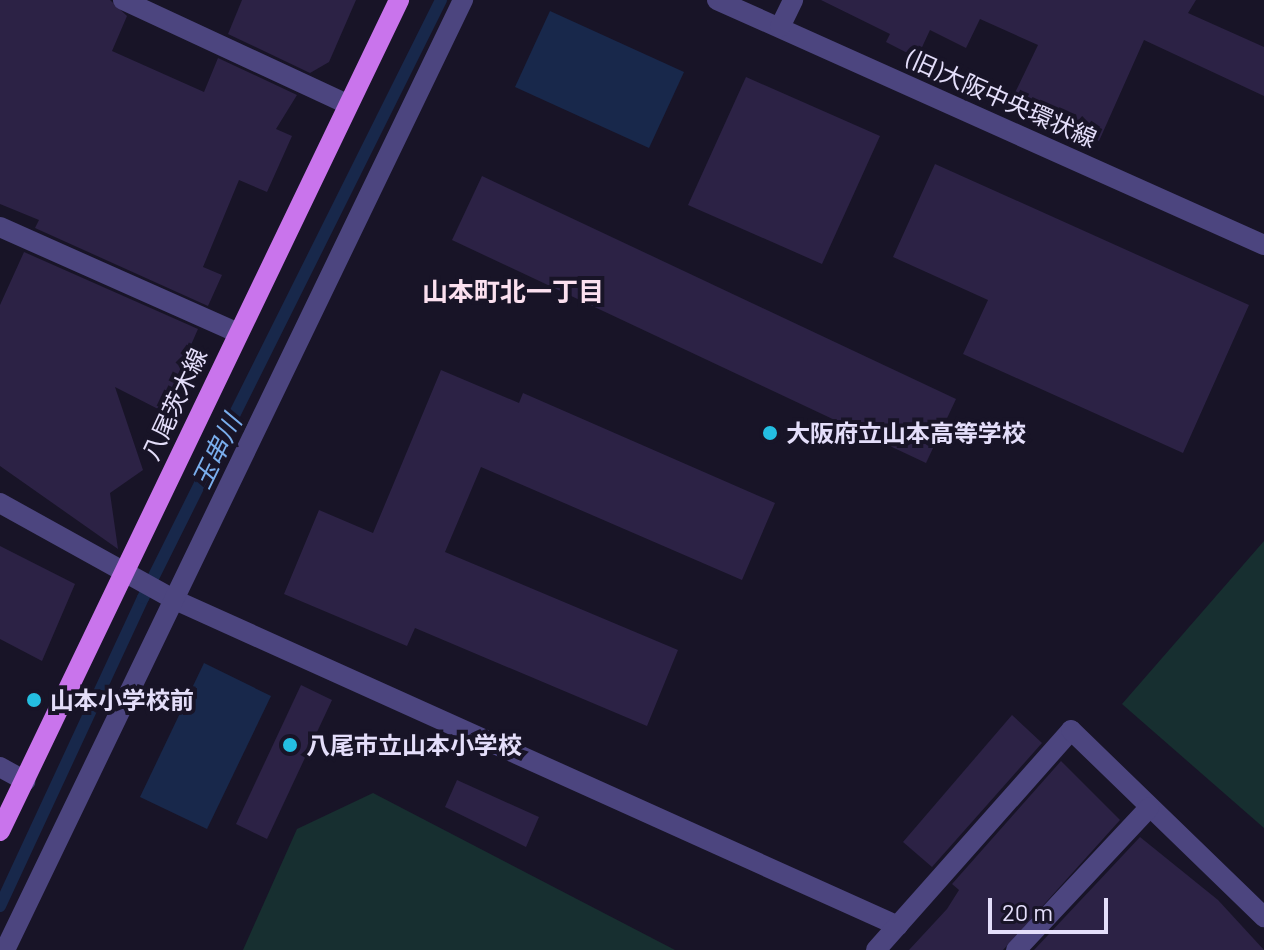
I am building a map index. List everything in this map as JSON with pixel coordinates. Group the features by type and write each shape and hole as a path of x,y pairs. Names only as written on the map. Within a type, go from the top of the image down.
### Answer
{"main road":[{"name":"八尾茨木線","path":"0,831 125,573 236,332 399,0"}],"street":[{"path":"123,0 347,104"},
{"path":"5,950 463,0"},
{"name":"(旧)大阪中央環状線","path":"717,0 1264,245"},
{"path":"780,27 793,0"},
{"path":"0,227 236,332"},
{"path":"0,503 175,600 898,926"},
{"path":"876,950 1071,730 1264,917"},
{"path":"0,767 25,781"},
{"path":"1016,950 1149,808"}],"green space":[{"path":"1264,541 1264,828 1122,704"},
{"path":"373,793 675,950 243,950 297,829"}],"water":[{"path":"550,11 684,72 649,148 515,87"},
{"path":"204,663 271,696 207,829 140,797"}],"building":[{"path":"0,0 110,0 127,16 112,51 204,92 218,58 297,95 276,129 292,136 267,192 239,180 203,267 222,275 208,306 35,228 39,220 0,204"},
{"path":"242,0 356,0 329,62 310,73 228,34"},
{"path":"821,0 1196,0 1188,13 1264,47 1264,96 1144,40 1099,141 1012,99 1038,45 980,19 966,48 930,30 917,58 886,42 890,34"},
{"path":"746,77 880,136 822,264 688,205"},
{"path":"935,164 1249,305 1183,453 963,354 988,300 893,257"},
{"path":"482,176 956,399 926,463 452,240"},
{"path":"24,252 198,329 162,411 115,387 143,470 110,493 118,549 0,466 0,305"},
{"path":"441,370 519,403 523,393 775,503 742,580 481,467 445,552 678,650 647,726 415,628 407,646 284,594 319,510 373,533"},
{"path":"0,546 75,584 42,661 0,639"},
{"path":"301,685 332,700 267,839 236,824"},
{"path":"1012,715 1042,743 932,867 903,842"},
{"path":"1061,761 1120,820 1003,950 909,950 947,909 959,890 952,884"},
{"path":"457,780 539,817 526,847 445,807"},
{"path":"1140,837 1218,900 1264,950 1034,950"}],"waterway":[{"name":"玉串川","path":"0,906 143,598 441,0"}],"place":[{"name":"大阪府立山本高等学校","path":"770,433"},
{"name":"山本小学校前","path":"34,700"},
{"name":"八尾市立山本小学校","path":"290,745"}],"district":[{"name":"山本町北一丁目","path":"513,291"}]}
